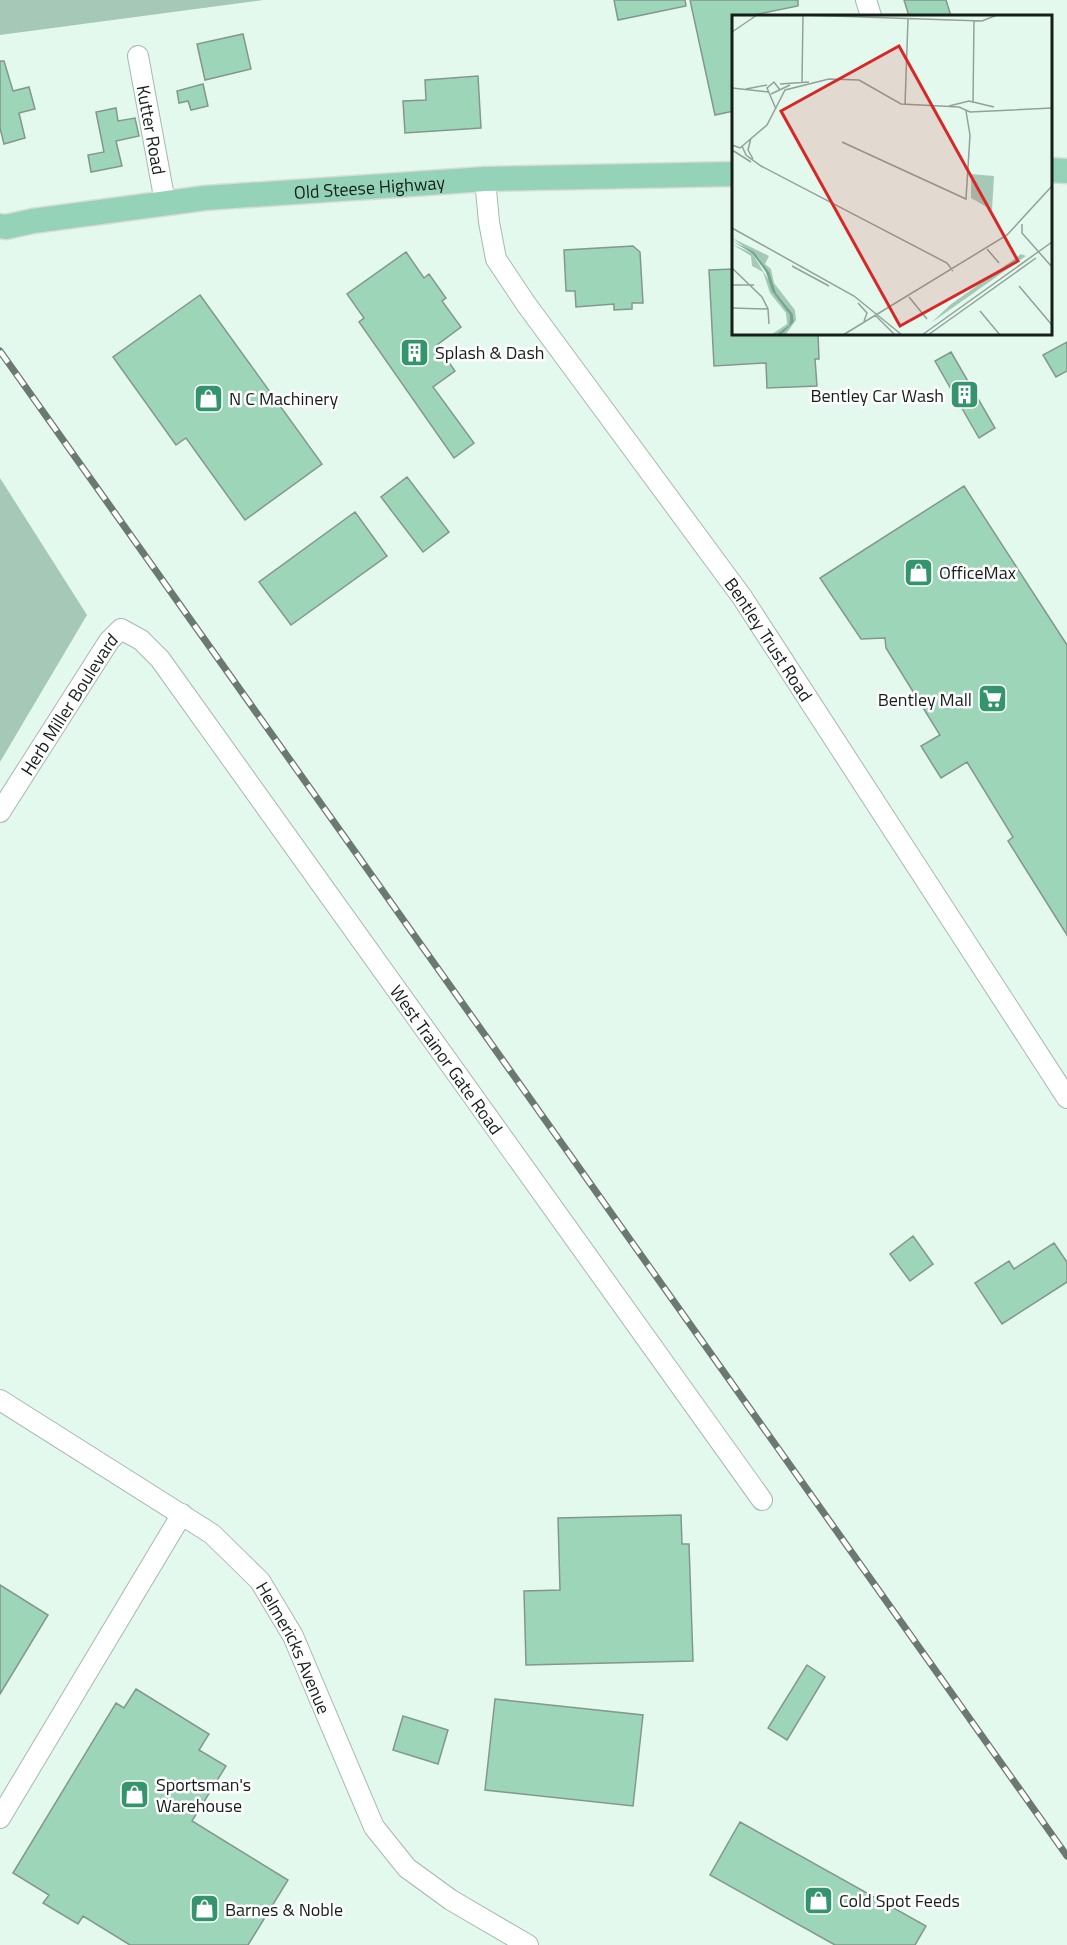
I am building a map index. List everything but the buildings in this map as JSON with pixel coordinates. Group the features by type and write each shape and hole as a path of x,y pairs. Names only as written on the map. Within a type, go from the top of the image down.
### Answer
{"main road":[{"path":"1052,170 1067,171"},
{"name":"Old Steese Highway","path":"2,228 165,202 485,179 732,174"}],"street":[{"path":"866,0 871,15"},
{"name":"Kutter Road","path":"138,56 165,202"},
{"name":"Bentley Trust Road","path":"485,179 489,222 496,258 526,304 742,597 1067,1098"},
{"name":"Herb Miller Boulevard","path":"0,812 94,662 121,629"},
{"name":"West Trainor Gate Road","path":"121,629 141,640 160,659 762,1500"},
{"name":"Helmericks Avenue","path":"0,1400 212,1534 260,1581 293,1636 374,1827 407,1868 451,1900 528,1945"},
{"path":"0,1818 182,1514"}],"green space":[{"path":"0,0 264,0 0,35"},
{"path":"0,478 87,615 0,762"}],"railway":[{"path":"0,351 1067,1856"}],"place":[{"name":"Splash & Dash","path":"414,352"},
{"name":"Bentley Car Wash","path":"965,395"},
{"name":"N C Machinery","path":"208,398"},
{"name":"OfficeMax","path":"918,572"},
{"name":"Bentley Mall","path":"993,699"},
{"name":"Sportsman's Warehouse","path":"135,1794"},
{"name":"Cold Spot Feeds","path":"818,1900"},
{"name":"Barnes & Noble","path":"204,1909"}]}
